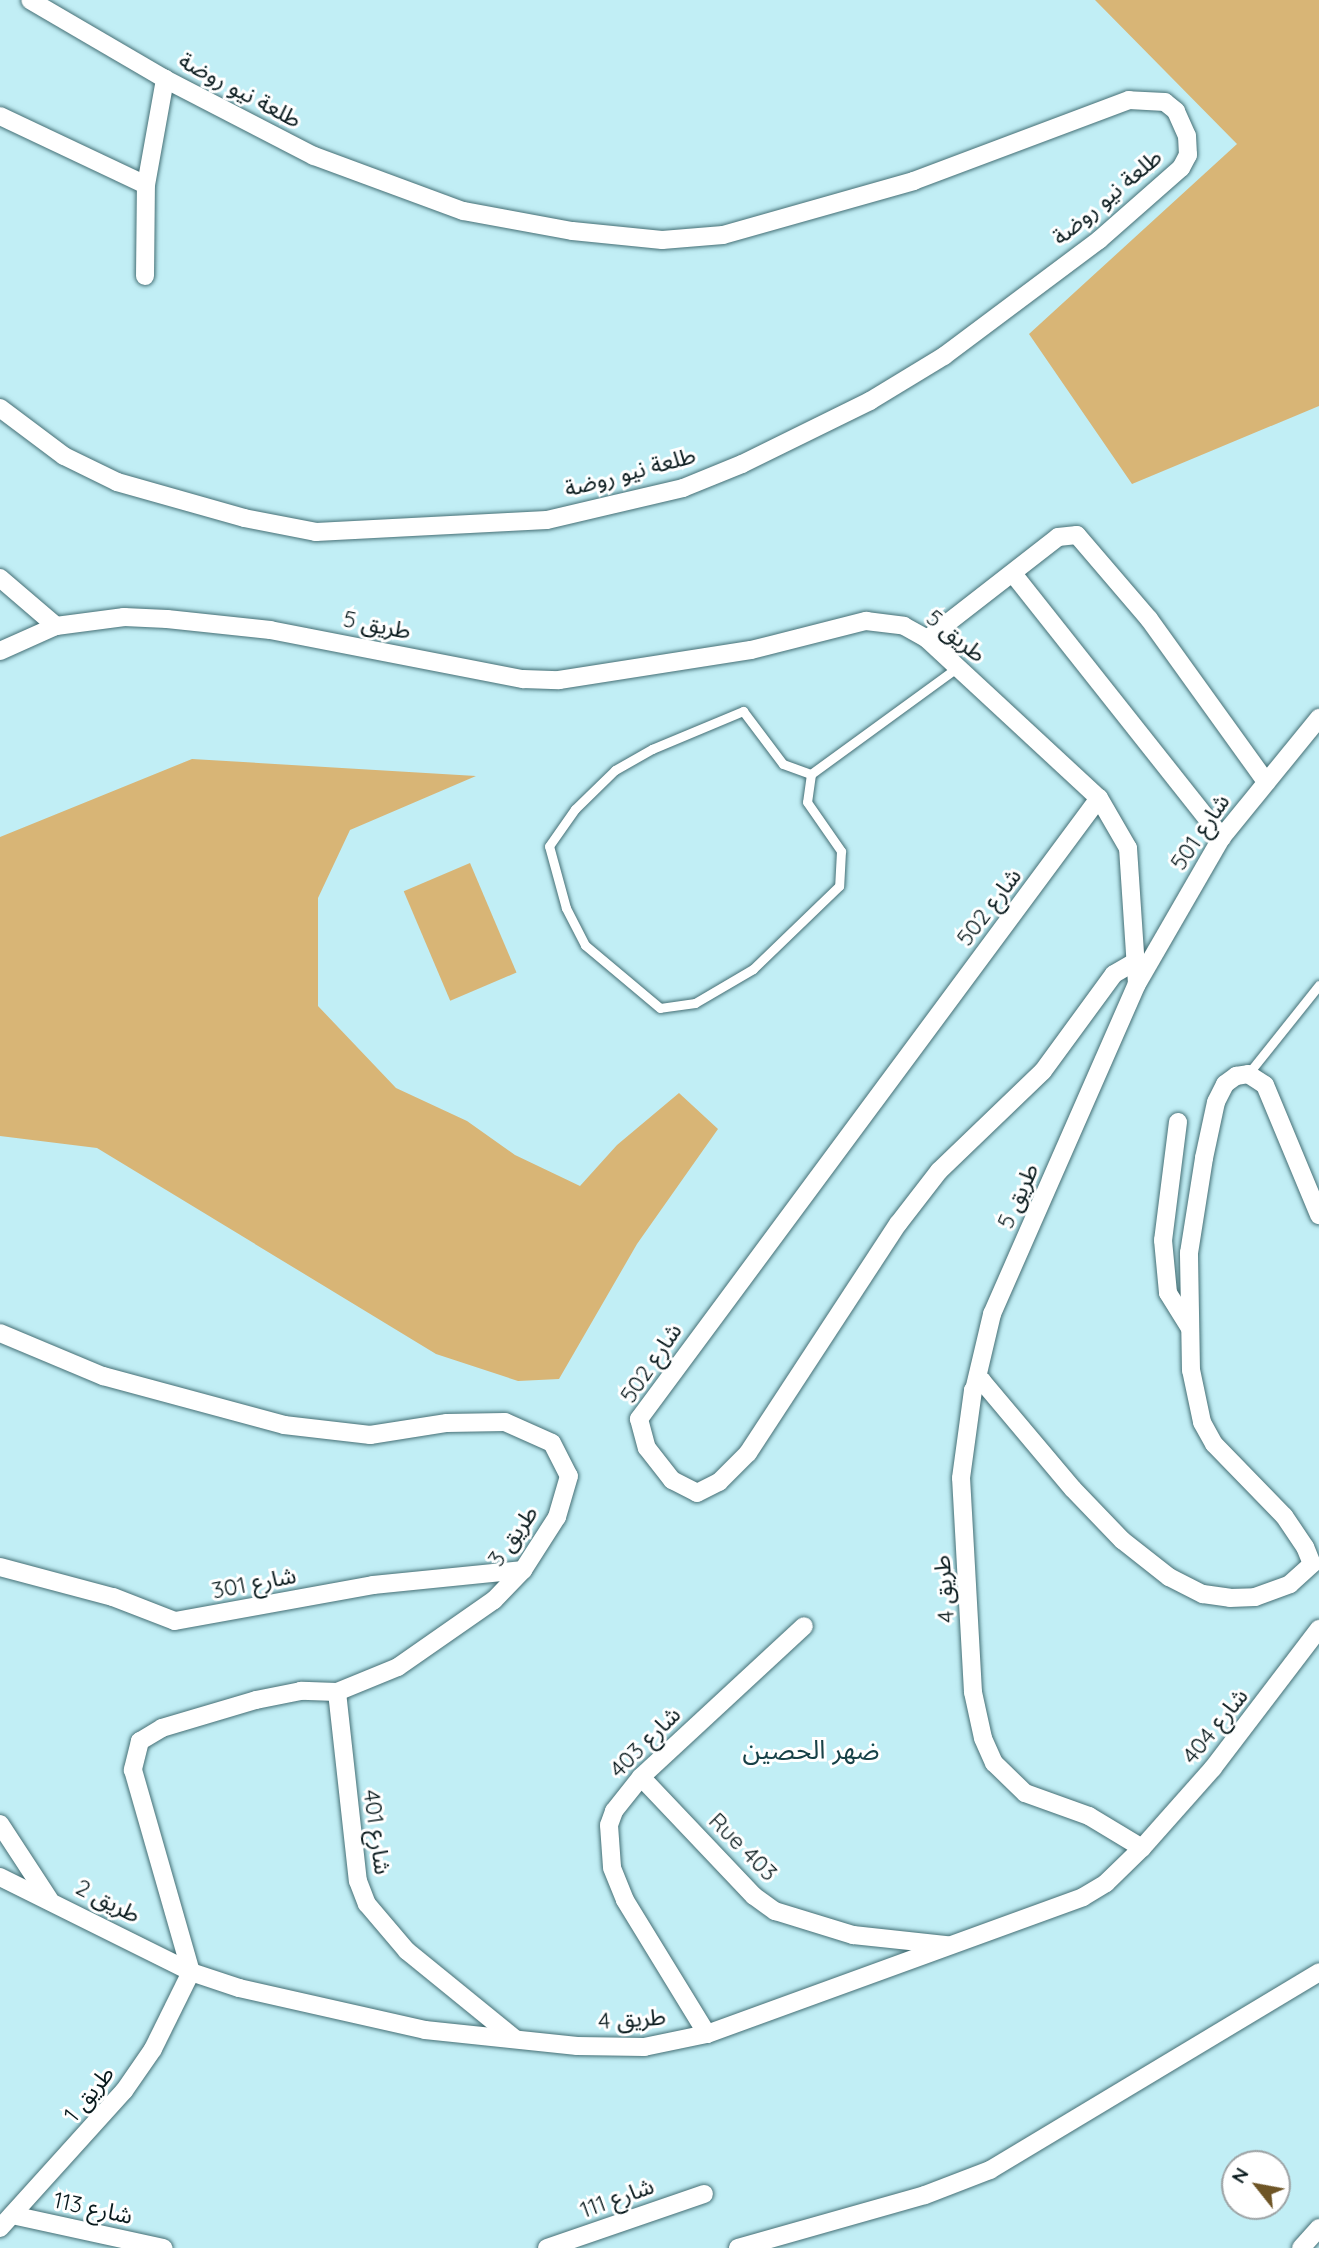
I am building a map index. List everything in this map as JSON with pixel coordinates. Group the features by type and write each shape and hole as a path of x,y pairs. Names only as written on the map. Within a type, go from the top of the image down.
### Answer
{"street":[{"name":"طلعة نيو روضة","path":"0,408 64,456 117,482 244,518 316,532 547,520 683,488 742,464 870,401 944,356 1099,240 1181,168 1188,155 1187,136 1176,111 1165,102 1129,100 914,181 723,235 662,240 572,231 463,211 314,156 165,79 30,0"},
{"path":"145,276 146,186 165,79"},
{"path":"0,117 146,186"},
{"path":"927,639 1014,575 1058,537 1070,533 1084,539 1190,673 1266,782"},
{"path":"1014,575 1222,837"},
{"path":"0,578 56,626"},
{"name":"طريق 5","path":"0,651 56,626 124,617 226,625 523,679 559,680 751,650 866,621 904,626 927,639 1100,798 1128,848 1137,984 992,1314 975,1386"},
{"name":"شارع 501","path":"1137,984 1222,837 1319,718"},
{"name":"شارع 502","path":"1100,798 639,1419 647,1448 673,1479 697,1493 719,1482 748,1454 915,1203 954,1155 1000,1116 1042,1071 1097,992 1114,974 1135,962"},
{"path":"975,1386 982,1381 1122,1541 1169,1577 1203,1594 1230,1598 1277,1591 1312,1564 1284,1516 1236,1470 1202,1422 1194,1396 1189,1327 1189,1253 1216,1102 1225,1084 1248,1074 1265,1085 1319,1215"},
{"path":"1178,1122 1163,1240 1168,1293 1189,1327"},
{"name":"طريق 3","path":"0,1334 103,1376 284,1425 370,1435 478,1420 528,1430 552,1443 569,1476 557,1517 523,1570 494,1600 398,1667 337,1692 301,1691 267,1697 162,1728 147,1734 135,1748 134,1770 148,1832 191,1972"},
{"name":"طريق 4","path":"191,1972 356,2017 425,2030 576,2046 644,2047 707,2034 1083,1897 1106,1883 1142,1848 1088,1816 1025,1793 994,1763 983,1738 973,1692 961,1478 975,1386"},
{"name":"شارع 301","path":"0,1567 113,1597 175,1620 373,1585 523,1570"},
{"name":"شارع 403","path":"707,2034 625,1900 612,1867 609,1825 614,1811 641,1777 804,1626"},
{"name":"شارع 404","path":"1142,1848 1213,1768 1319,1629"},
{"name":"شارع 401","path":"337,1692 358,1881 367,1905 407,1951 514,2038"},
{"name":"Rue 403","path":"641,1777 754,1896 775,1910 853,1935 950,1945"},
{"path":"0,1824 49,1899"},
{"name":"طريق 2","path":"0,1877 49,1899 191,1972"},
{"name":"طريق 1","path":"6,2222 124,2091 153,2049 191,1972"},
{"path":"738,2248 925,2195 990,2171 1319,1972"},
{"name":"شارع 111","path":"547,2248 704,2194"},
{"name":"شارع 113","path":"6,2222 163,2248"},
{"path":"1301,2248 1319,2228"}],"lane":[{"path":"811,774 783,765 743,711 652,749 615,769 575,808 549,846 566,908 585,945 660,1008 695,1003 753,968 839,886 841,851 807,802 811,774 958,667"},
{"path":"1248,1074 1319,985"}],"shaded area":[{"path":"1095,0 1319,0 1319,406 1132,484 1029,334 1237,144"},
{"path":"192,759 476,776 350,830 318,898 318,1006 396,1088 467,1121 515,1155 580,1186 617,1145 679,1093 718,1129 637,1244 559,1379 518,1381 436,1354 97,1148 0,1136 0,837"},
{"path":"470,863 516,973 450,1001 404,891"}],"district":[{"name":"ضهر الحصين","path":"811,1750"}]}
